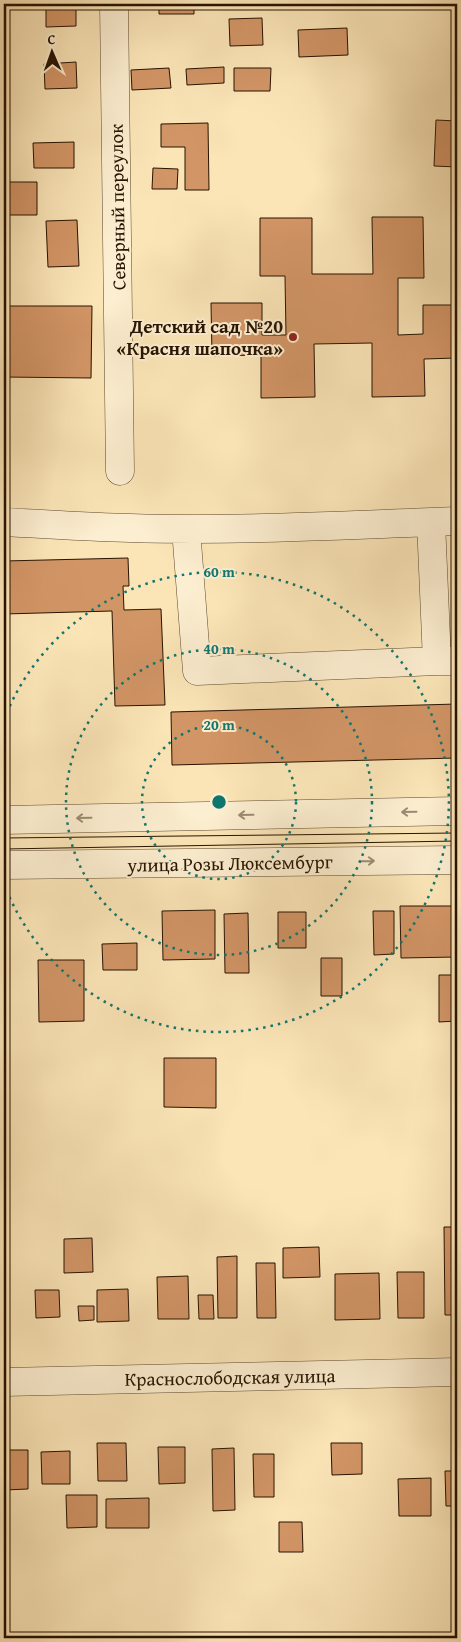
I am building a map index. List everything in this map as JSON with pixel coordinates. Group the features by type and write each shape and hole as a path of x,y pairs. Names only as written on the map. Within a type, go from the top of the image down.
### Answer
{"street":[{"name":"Северный переулок","path":"114,4 120,471"},
{"path":"4,522 186,529 317,527 444,521 447,661 197,671 186,529"},
{"path":"4,820 457,811"},
{"name":"улица Розы Люксембург","path":"4,865 457,860"},
{"name":"Краснослободская улица","path":"4,1382 457,1372"}],"building":[{"path":"46,4 76,4 76,26 46,27"},
{"path":"159,4 194,4 194,14 159,14"},
{"path":"408,4 450,4 450,9 408,9"},
{"path":"262,18 263,45 230,46 229,19"},
{"path":"347,28 348,55 299,57 298,30"},
{"path":"76,62 77,88 45,89 44,64"},
{"path":"224,67 224,83 187,85 186,69"},
{"path":"169,68 171,88 132,90 131,70"},
{"path":"234,68 271,68 270,91 234,91"},
{"path":"436,120 457,121 457,167 434,166"},
{"path":"208,123 209,190 185,190 185,147 161,147 161,124"},
{"path":"74,142 74,168 34,168 33,143"},
{"path":"153,168 178,169 177,189 152,189"},
{"path":"4,182 37,182 37,215 4,215"},
{"path":"372,217 423,217 424,278 398,278 398,335 423,334 423,305 457,305 457,358 424,359 425,396 372,397 372,343 314,344 315,397 261,398 261,355 212,356 211,303 262,303 262,335 286,335 285,276 260,276 260,218 312,218 312,274 373,274"},
{"path":"77,220 79,266 48,267 46,221"},
{"path":"4,306 92,306 91,378 4,377"},
{"path":"128,558 129,586 123,586 124,610 161,609 165,705 115,706 112,611 4,614 4,561"},
{"path":"457,704 457,758 172,765 171,712"},
{"path":"400,906 457,906 457,957 401,958"},
{"path":"215,910 215,959 163,960 162,911"},
{"path":"373,911 394,911 394,954 374,955"},
{"path":"278,912 306,912 306,948 278,948"},
{"path":"248,913 249,973 225,973 224,914"},
{"path":"137,943 137,970 103,970 102,944"},
{"path":"321,958 342,958 342,996 321,996"},
{"path":"38,960 84,960 84,1021 39,1022"},
{"path":"439,975 457,975 457,1021 439,1022"},
{"path":"164,1058 216,1058 216,1108 164,1107"},
{"path":"444,1227 457,1227 457,1315 445,1315"},
{"path":"92,1238 93,1272 64,1273 64,1239"},
{"path":"319,1247 320,1277 283,1278 283,1248"},
{"path":"237,1256 237,1318 218,1318 217,1257"},
{"path":"256,1263 275,1263 276,1318 257,1318"},
{"path":"397,1272 424,1272 424,1318 398,1318"},
{"path":"379,1273 380,1319 335,1320 335,1274"},
{"path":"188,1276 189,1319 158,1319 157,1277"},
{"path":"128,1289 129,1321 97,1322 97,1290"},
{"path":"35,1290 59,1290 60,1317 36,1318"},
{"path":"198,1295 213,1295 214,1319 199,1319"},
{"path":"78,1306 94,1306 94,1320 79,1321"},
{"path":"97,1443 126,1443 127,1481 98,1481"},
{"path":"331,1443 362,1443 362,1474 332,1475"},
{"path":"158,1447 185,1447 185,1483 159,1484"},
{"path":"234,1448 235,1510 213,1511 212,1449"},
{"path":"4,1450 28,1450 28,1489 4,1490"},
{"path":"70,1451 70,1484 42,1484 41,1452"},
{"path":"253,1454 274,1454 274,1497 254,1497"},
{"path":"445,1471 457,1471 457,1506 446,1506"},
{"path":"431,1478 431,1516 399,1516 398,1479"},
{"path":"66,1495 97,1495 97,1527 67,1528"},
{"path":"149,1498 149,1528 106,1528 106,1499"},
{"path":"279,1522 302,1522 303,1552 279,1552"},
{"path":"299,1636 334,1636 334,1638 299,1638"}],"tram line":[{"path":"4,838 457,833"},
{"path":"4,849 457,841"}],"place":[{"name":"Детский сад №20 «Красня шапочка»","path":"293,337"}]}
